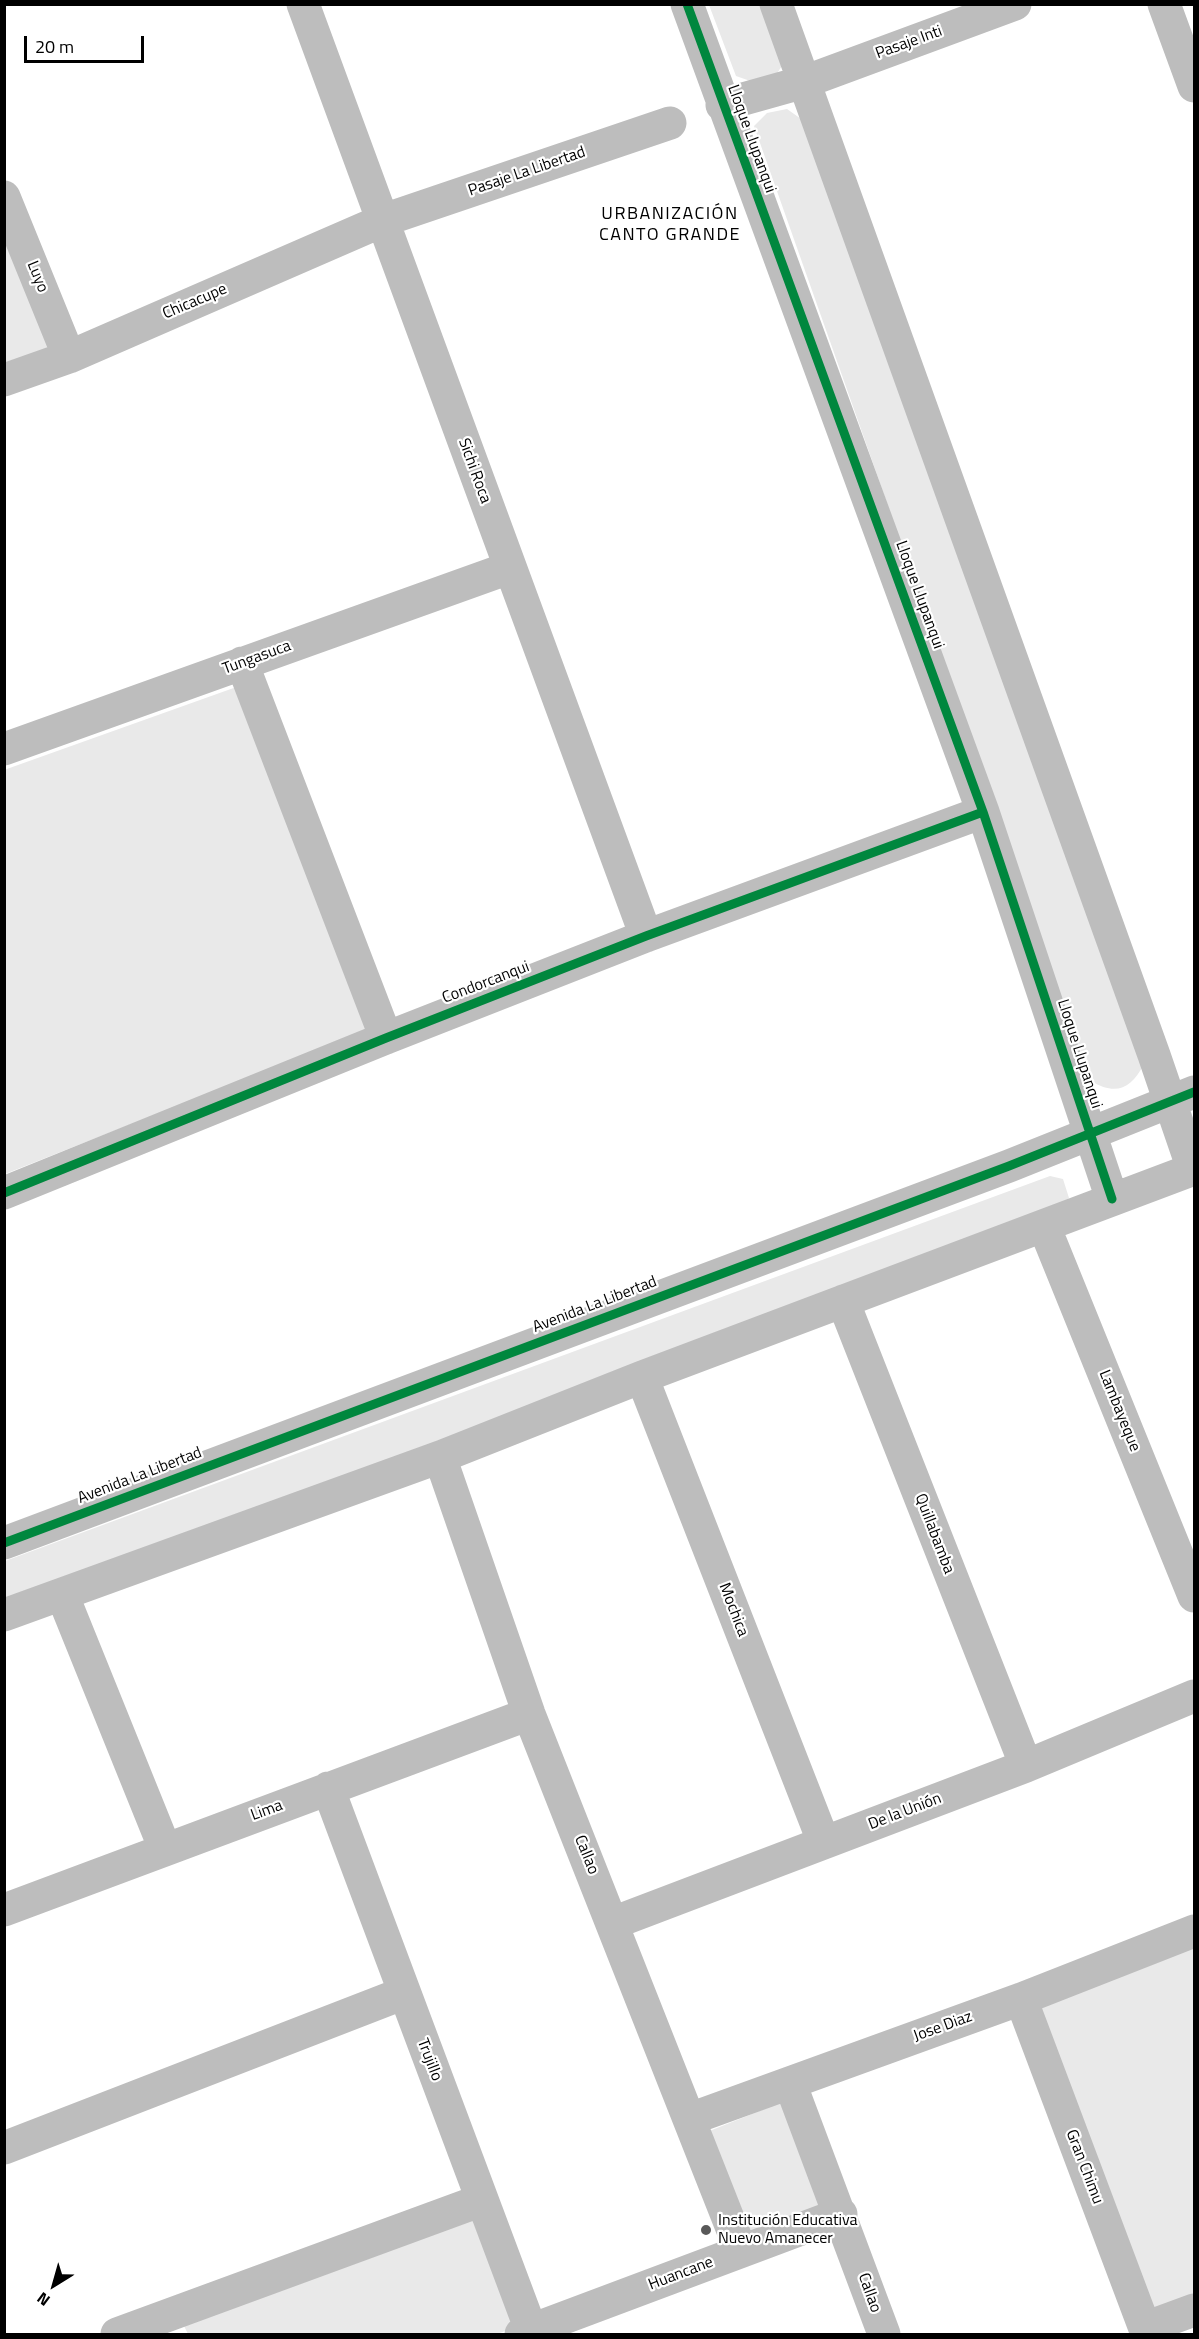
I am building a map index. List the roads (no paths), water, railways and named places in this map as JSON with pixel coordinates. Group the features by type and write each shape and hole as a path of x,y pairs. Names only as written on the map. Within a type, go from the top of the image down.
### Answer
{"street":[{"name":"Sichi Roca","path":"303,4 646,936"},
{"name":"Lloque Llupanqui","path":"687,4 722,105 983,812 1112,1199"},
{"path":"4,1615 440,1457 642,1377 1194,1169 1182,1097 1154,1055 776,4"},
{"name":"Pasaje Inti","path":"804,82 1015,4"},
{"path":"1164,4 1194,86"},
{"path":"722,105 804,82"},
{"name":"Pasaje La Libertad","path":"384,220 670,123"},
{"name":"Luyo","path":"4,197 69,357"},
{"name":"Chicacupe","path":"4,380 69,357 384,220"},
{"name":"Tungasuca","path":"4,749 509,568"},
{"path":"242,663 386,1038"},
{"name":"Condorcanqui","path":"4,1193 386,1038 646,936 983,812"},
{"name":"Avenida La Libertad","path":"4,1543 1009,1166 1182,1097"},
{"name":"Lambayeque","path":"1044,1226 1194,1596"},
{"name":"Quillabamba","path":"843,1301 1026,1766"},
{"name":"Mochica","path":"642,1377 824,1843"},
{"name":"Callao","path":"440,1457 529,1713 741,2251"},
{"path":"62,1594 165,1850"},
{"name":"De la Unión","path":"613,1923 1026,1766 1194,1696"},
{"name":"Lima","path":"4,1910 529,1713"},
{"name":"Trujillo","path":"328,1788 483,2200 526,2332"},
{"name":"Jose Diaz","path":"690,2119 1021,1999 1194,1931"},
{"path":"4,2148 404,1993"},
{"name":"Gran Chimu","path":"1021,1999 1146,2331"},
{"name":"Callao","path":"790,2083 841,2214 884,2334"},
{"path":"117,2334 180,2323 483,2200"},
{"name":"Huancane","path":"526,2332 841,2214"},
{"path":"1146,2331 1194,2310"}],"place":[{"name":"Institución Educativa Nuevo Amanecer","path":"706,2230"}],"district":[{"name":"URBANIZACIÓN CANTO GRANDE","path":"670,225"}]}
